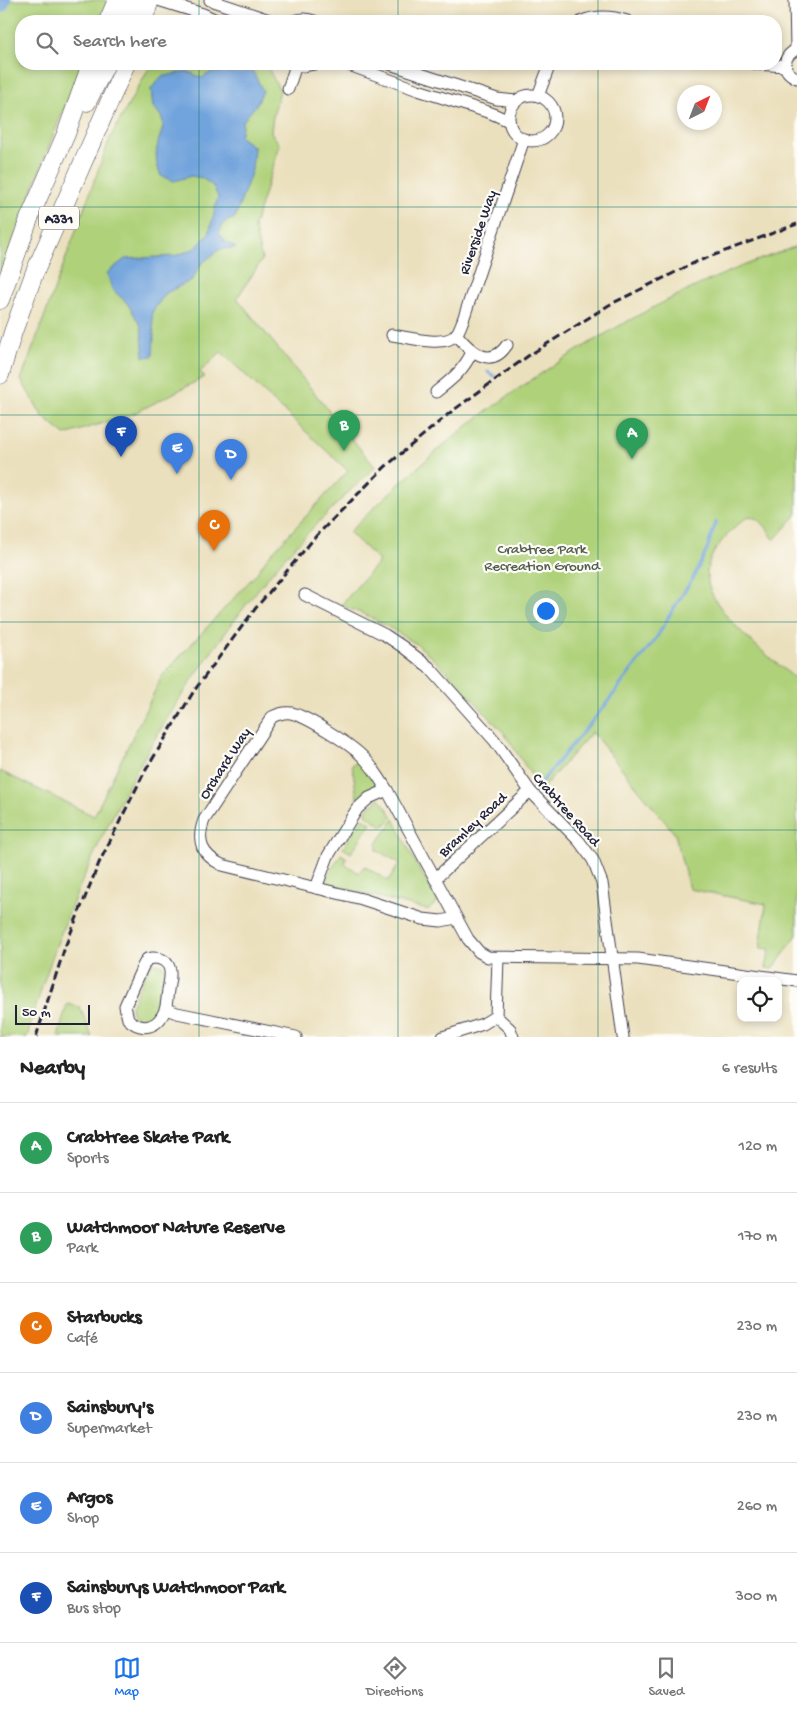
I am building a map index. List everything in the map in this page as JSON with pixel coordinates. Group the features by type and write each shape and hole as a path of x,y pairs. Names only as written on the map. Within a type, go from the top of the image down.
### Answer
{"main road":[{"path":"111,15 117,0"},
{"path":"127,15 133,0"},
{"path":"145,15 150,0"},
{"name":"A331","path":"0,300 30,219 66,134 89,70"},
{"name":"A331","path":"66,134 92,95 103,70"},
{"name":"A331","path":"0,375 34,274 125,70"}],"street":[{"path":"158,0 205,15"},
{"path":"210,0 254,15"},
{"path":"795,0 797,49 790,53 786,66 789,74 797,78"},
{"path":"782,66 786,66"},
{"path":"288,90 293,70"},
{"path":"363,70 491,113 509,121"},
{"path":"408,70 496,99 516,101"},
{"path":"538,96 548,70"},
{"path":"531,95 538,96 550,104 555,113 555,123 551,131 543,139 527,141 515,135 509,121 512,106 516,101 531,95"},
{"name":"Riverside Way","path":"456,334 463,320 524,139"},
{"path":"392,335 444,341 456,334 472,352 486,357 494,357 501,354 507,346"},
{"path":"436,392 460,372 472,352"},
{"name":"Crabtree Road","path":"305,595 385,635 429,667 495,741 530,790 579,841 593,860 602,883 623,1037"},
{"name":"Orchard Way","path":"456,918 441,921 423,919 362,899 222,865 207,855 201,843 200,832 206,817 272,717 280,713 301,716 363,756 387,790 456,918 468,939 479,952 488,957 498,958 612,958"},
{"path":"316,888 328,856 357,809 369,798 387,790"},
{"name":"Bramley Road","path":"435,879 530,790"},
{"path":"159,958 165,961 168,966 170,973 166,1009 161,1018 148,1027 138,1026 128,1019 126,1006 142,966 147,959 159,958"},
{"path":"498,958 496,1016 510,1029 513,1037"},
{"path":"612,958 638,959 797,981"},
{"path":"166,1009 177,1013 296,1037"},
{"path":"442,1037 483,1024 496,1016"}],"green space":[{"path":"0,0 108,0 102,15 15,15 15,70 80,70 0,275"},
{"path":"148,70 269,70 280,91 271,132 280,145 254,226 262,260 237,298 375,467 319,521 279,564 240,612 193,678 134,775 84,877 43,983 27,1037 0,1037 0,771 94,816 162,676 257,573 267,558 348,471 221,352 200,372 205,377 135,413 65,435 43,417 21,380 110,138"},
{"name":"Crabtree Park Recreation Ground","path":"797,246 797,514 774,540 761,522 749,516 728,534 716,549 711,557 707,574 710,588 717,603 728,618 797,680 797,935 773,969 766,968 770,949 760,948 766,904 689,889 675,834 592,732 541,790 504,733 444,669 418,645 368,616 341,605 379,561 349,532 436,451 467,426 529,381 629,320 698,285"},
{"path":"359,760 381,791 358,804 352,765"},
{"path":"380,798 393,817 383,827 366,814 367,809"},
{"path":"363,818 371,823 351,853 343,848"},
{"path":"394,819 438,902 428,910 323,883 341,854 347,858 344,863 359,873 364,866 388,881 400,863 376,850 378,846 376,845"},
{"path":"151,964 162,965 165,971 155,1017 152,1020 140,1020 132,1014 131,1006 148,968"},
{"path":"67,1004 80,1007 92,1037 58,1037"}],"water":[{"path":"215,70 252,70 263,91 256,105 243,121 240,137 254,147 252,170 235,218 223,223 219,234 226,242 236,248 220,249 201,264 192,280 166,293 152,312 153,356 144,357 141,326 127,303 112,289 107,273 125,259 175,256 196,248 209,233 218,197 213,186 202,178 191,176 174,181 161,176 156,155 163,122 153,107 151,89 161,77 187,71 202,78"}],"waterway":[{"path":"0,4 2,0"},
{"path":"488,372 494,376"},
{"path":"542,781 603,708 657,637 693,578 706,552 716,522"}],"railway":[{"path":"36,1037 65,947 99,863 144,773 194,691 255,609 317,535 385,467 451,412 528,356 609,305 696,262 797,224"}],"place":[{"name":"Watchmoor Nature Reserve","path":"344,451"},
{"name":"Sainsburys Watchmoor Park","path":"121,457"},
{"name":"Crabtree Skate Park","path":"632,459"},
{"name":"Argos","path":"177,474"},
{"name":"Sainsbury's","path":"231,480"},
{"name":"Starbucks","path":"214,551"}]}
